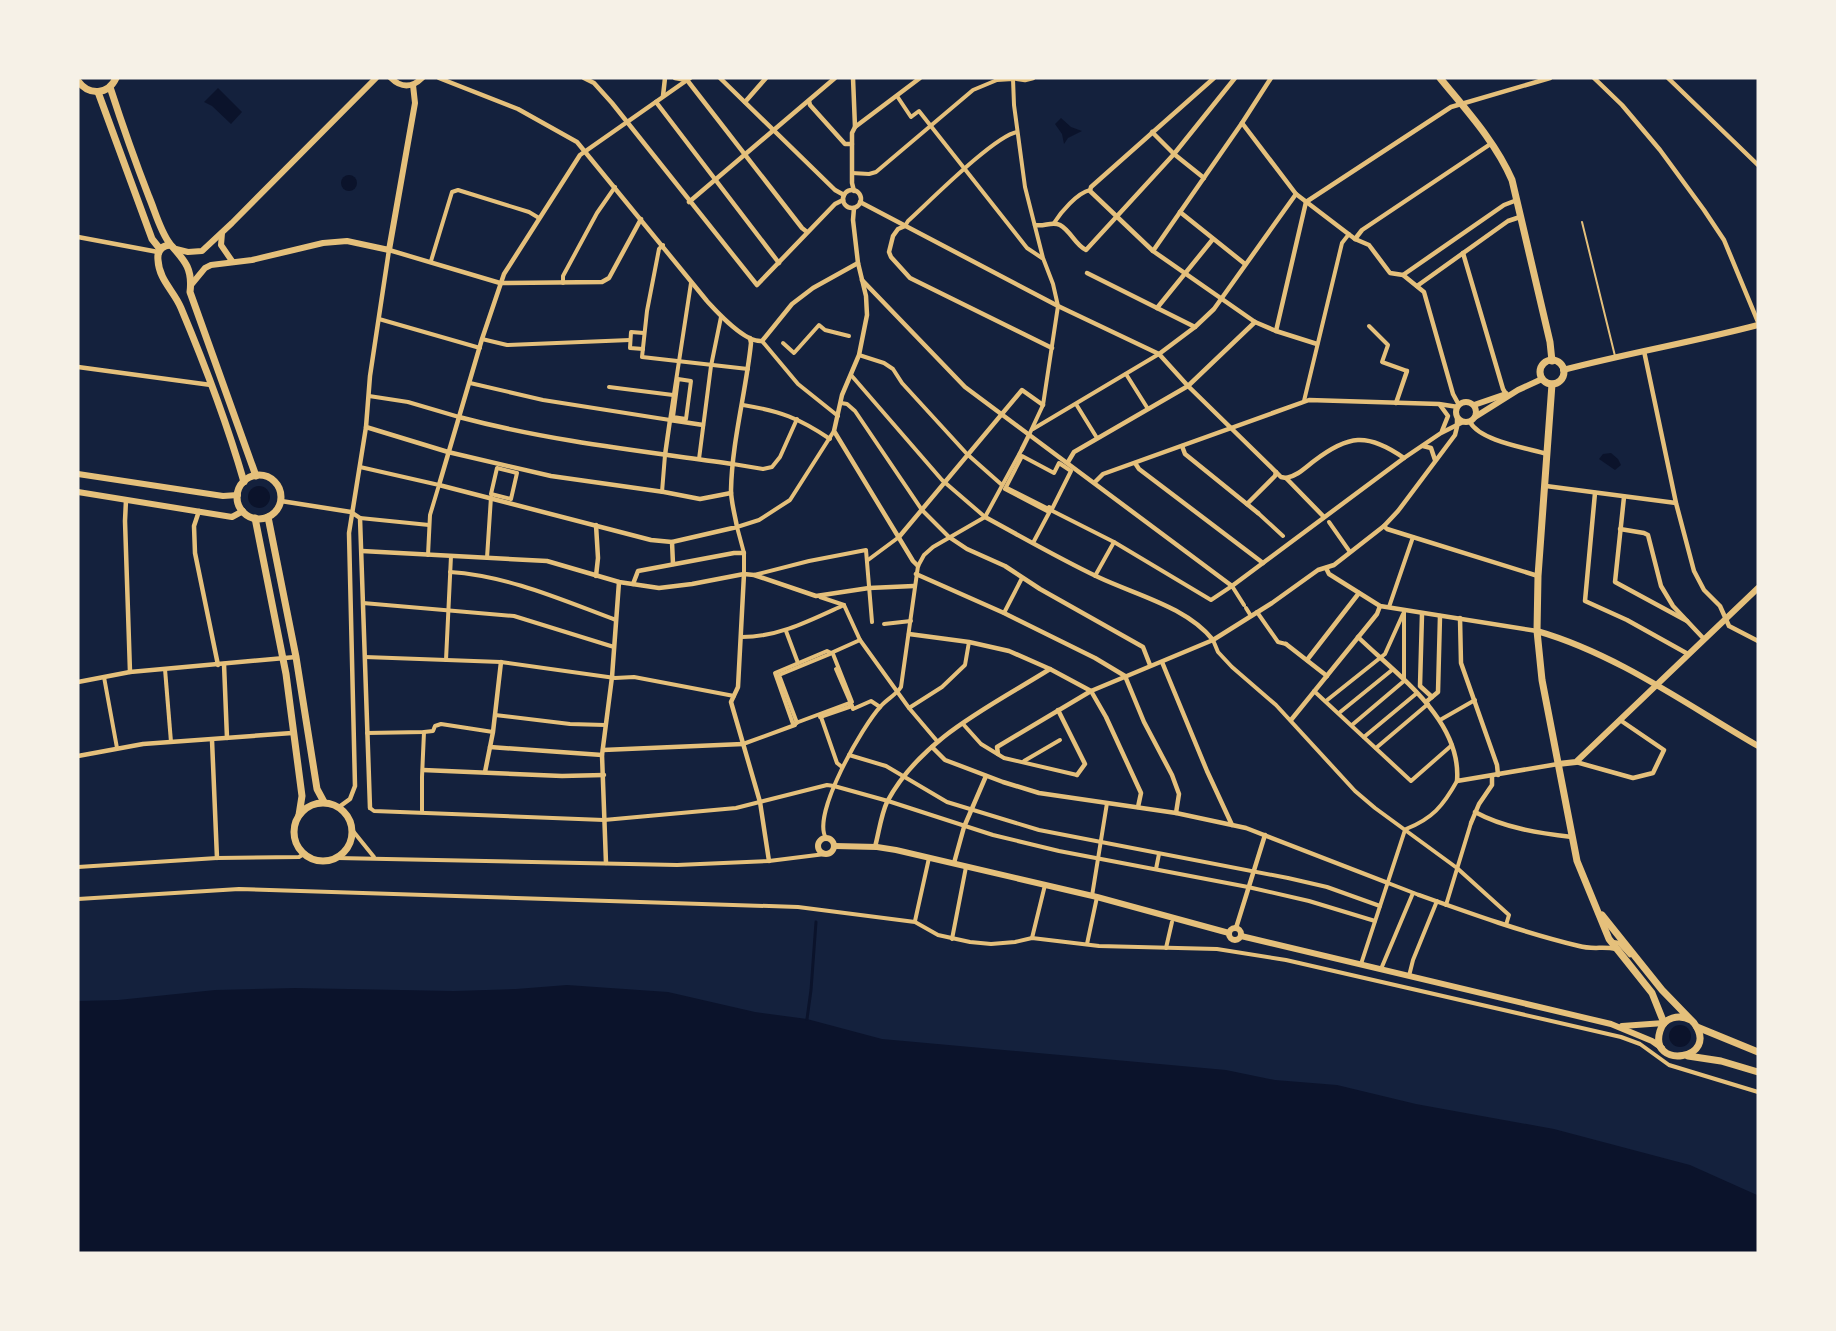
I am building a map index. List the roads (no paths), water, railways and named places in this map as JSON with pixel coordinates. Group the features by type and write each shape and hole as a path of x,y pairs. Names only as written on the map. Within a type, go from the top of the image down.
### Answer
{"main road":[{"path":"78,81 86,89 98,92 110,87 116,78"},
{"path":"1440,78 1492,143 1504,161 1512,180 1550,342 1552,361"},
{"path":"110,87 153,207 173,247 187,266 190,289 256,476"},
{"path":"98,92 152,239 159,250"},
{"path":"173,247 164,245 159,250 157,258 162,278 177,296 211,385 244,482"},
{"path":"177,296 186,296 190,289"},
{"path":"1552,361 1559,363 1563,369 1561,379 1552,384 1542,379 1541,368 1545,363 1552,361"},
{"path":"1552,384 1538,576 1537,631 1540,667 1577,861 1611,942 1652,993 1664,1023"},
{"path":"256,476 263,476 275,482 279,488 281,501 278,508 268,517 255,518 243,512 240,506 238,495 244,482 256,476"},
{"path":"268,517 296,657 317,789 324,802"},
{"path":"255,518 282,659 302,796 299,814 294,825 294,836 297,846 304,854 323,861 338,858 349,846 353,831 349,817 339,807 324,802 308,806 299,814"},
{"path":"1599,910 1662,990 1697,1027 1699,1043 1688,1056"},
{"path":"1691,1020 1685,1017 1674,1017 1664,1023 1659,1036 1663,1049 1676,1057 1721,1060 1758,1072"},
{"path":"1697,1027 1758,1052"}],"street":[{"path":"173,247 188,252 202,251 374,78"},
{"path":"391,78 402,86 413,85 422,78"},
{"path":"442,78 518,109 570,137 585,150 721,317 750,338 762,340 792,304 813,288 858,263"},
{"path":"584,78 600,89 757,285 835,204 849,191 854,191"},
{"path":"663,96 665,78"},
{"path":"675,78 689,79"},
{"path":"720,78 844,197 847,206 854,208"},
{"path":"745,102 766,78"},
{"path":"689,202 809,100 829,80 835,78"},
{"path":"360,467 509,501 651,540 672,542 759,520 790,500 834,431 842,395 859,355 860,340 867,315 853,220 854,208 860,202 860,196 854,191 852,173 852,144 855,127 853,78"},
{"path":"855,127 897,96 913,80 920,78"},
{"path":"825,838 822,828 842,767 880,706 901,687 918,566 924,555 933,547 985,517 1043,405 1058,306 1025,187 1012,78"},
{"path":"852,173 876,172 981,86 997,80 1033,78"},
{"path":"1054,224 1084,191 1090,190 1214,78"},
{"path":"1035,225 1054,224 1064,228 1086,250 1174,154 1235,78"},
{"path":"1153,251 1271,78"},
{"path":"1275,332 1306,202 1441,113 1460,103 1532,80 1550,78"},
{"path":"1563,369 1615,356 1706,339 1758,323 1726,246 1704,210 1660,150 1622,105 1594,78"},
{"path":"1668,78 1758,165"},
{"path":"428,555 430,515 500,283 580,155 689,79"},
{"path":"689,79 744,155 807,232"},
{"path":"339,807 346,803 355,786 349,533 351,512 366,427 370,376 389,250 415,103 413,85"},
{"path":"897,96 911,117 919,111 1027,248 1043,258"},
{"path":"809,100 810,105 845,144 852,144"},
{"path":"657,102 779,262"},
{"path":"1242,123 1296,194 1355,239 1370,245 1390,273 1403,275 1424,292 1458,406 1457,416 1489,437 1547,454"},
{"path":"1017,132 1011,133 989,148 898,229 893,236 889,252 891,258 910,278 1052,348"},
{"path":"1152,132 1174,154 1204,178"},
{"path":"1355,239 1362,230 1492,143"},
{"path":"563,282 562,276 597,213 615,187"},
{"path":"431,261 452,192 458,190 529,212 539,218"},
{"path":"1090,190 1153,251 1185,274 1256,322 1275,332 1317,344"},
{"path":"1031,432 1159,354 1195,327 1222,299 1296,194"},
{"path":"1403,275 1504,205 1517,201"},
{"path":"860,202 1058,306 1159,354 1188,386 1324,517"},
{"path":"1180,212 1245,264"},
{"path":"1417,286 1508,221 1520,217"},
{"path":"190,289 205,268 211,265 252,260 334,241 346,241 389,250 500,283 602,282 609,278 641,219"},
{"path":"222,233 221,245 232,261"},
{"path":"1304,401 1342,243 1349,234"},
{"path":"78,237 159,250"},
{"path":"1157,308 1213,239"},
{"path":"663,245 659,249 642,357 677,363 749,369"},
{"path":"1463,253 1506,394"},
{"path":"1087,273 1195,327"},
{"path":"862,280 965,387 1001,414 1031,432 1232,586 1251,616"},
{"path":"662,492 677,363 691,283"},
{"path":"699,459 711,366 721,317"},
{"path":"379,319 480,348"},
{"path":"1068,462 1074,452 1188,386 1256,322"},
{"path":"783,343 794,353 819,324 825,330 849,336"},
{"path":"1369,326 1388,345 1382,362 1407,372 1395,403"},
{"path":"643,349 630,348 630,340 631,332 644,333"},
{"path":"750,338 749,369 731,493 744,554 738,687 731,702 759,802 769,861"},
{"path":"482,339 507,345 630,340"},
{"path":"762,340 798,384 839,416"},
{"path":"1644,351 1676,503 1694,571 1704,590 1720,606 1729,626 1758,641"},
{"path":"859,355 884,363 893,369 902,383 968,454 1002,485"},
{"path":"78,367 211,385"},
{"path":"1126,374 1148,409"},
{"path":"851,375 945,482 985,517 1095,576 1183,614 1203,627 1214,640 1218,652 1291,720 1355,791 1457,868 1509,915 1506,925"},
{"path":"678,379 691,381 686,419 673,417 678,379"},
{"path":"1007,488 1114,542 1211,600 1420,446 1518,390 1542,379"},
{"path":"470,382 543,400 703,425"},
{"path":"609,387 673,395"},
{"path":"867,560 899,537 1022,390 1043,405"},
{"path":"1095,482 1103,474 1304,401 1458,406 1465,402 1474,405 1518,390"},
{"path":"369,396 408,402 515,431 763,469 772,467 780,457 797,418"},
{"path":"841,403 855,411 922,510 949,537 967,549 1005,566 1143,647 1150,665"},
{"path":"1076,404 1097,438"},
{"path":"1439,404 1448,416 1441,433"},
{"path":"743,405 772,410 797,418 830,439"},
{"path":"998,754 997,747 1091,691 1214,640 1318,570 1334,565 1384,526 1398,511 1466,421 1477,411 1474,405"},
{"path":"366,427 517,471 700,499 731,493"},
{"path":"834,431 918,566"},
{"path":"1286,478 1298,474 1334,446 1352,441 1362,440 1381,445 1404,458"},
{"path":"1182,446 1185,454 1283,536"},
{"path":"1420,446 1431,448 1435,457 1434,462"},
{"path":"1033,543 1049,510 1049,507 1052,509 1071,471 1059,463 1054,473 1022,456 1005,489 1047,512 1049,510"},
{"path":"1135,463 1139,469 1263,563"},
{"path":"487,559 491,497 498,467"},
{"path":"509,501 517,471"},
{"path":"1247,504 1275,476 1276,472"},
{"path":"78,474 223,496 238,495"},
{"path":"1546,486 1676,503"},
{"path":"78,492 199,512 232,516 243,512"},
{"path":"1595,493 1585,601 1628,620 1688,654"},
{"path":"1624,497 1615,582 1687,621"},
{"path":"126,500 130,672"},
{"path":"281,501 351,512 360,518 429,525"},
{"path":"199,512 194,526 195,553 221,664 227,738"},
{"path":"360,518 370,808 374,811 604,820 736,808 827,785 888,801 964,827 1059,851 1248,887 1309,901 1375,921"},
{"path":"1329,522 1350,552"},
{"path":"596,525 598,558 596,576"},
{"path":"1384,526 1387,529 1538,576"},
{"path":"1620,529 1644,533 1648,536 1661,586 1673,606 1704,639"},
{"path":"1389,608 1413,537"},
{"path":"672,542 673,564"},
{"path":"1095,576 1114,542"},
{"path":"754,575 866,550 872,622"},
{"path":"362,551 547,561 619,582 658,588 744,574 754,575 844,605 860,640 909,708 937,741"},
{"path":"633,584 638,571 734,553 744,554"},
{"path":"446,660 451,556"},
{"path":"1326,568 1329,574 1380,606 1537,631 1585,648 1758,746"},
{"path":"450,572 476,573 534,588 616,620"},
{"path":"916,574 1004,613 1095,658 1125,676 1144,722 1172,775 1179,794 1176,813"},
{"path":"1004,613 1022,578"},
{"path":"606,864 603,753 612,677 619,582"},
{"path":"816,596 869,588 914,586"},
{"path":"1576,762 1758,588"},
{"path":"1306,660 1359,594"},
{"path":"351,603 449,609 514,616 614,647"},
{"path":"742,637 786,631 844,605"},
{"path":"1291,720 1377,614 1380,606"},
{"path":"1326,701 1385,654 1404,611"},
{"path":"1352,725 1404,681 1404,611"},
{"path":"1257,612 1278,642 1286,644 1327,676"},
{"path":"1422,614 1420,686 1432,697"},
{"path":"1376,748 1438,692 1440,616"},
{"path":"1460,618 1461,663 1497,765 1498,775"},
{"path":"884,624 911,621"},
{"path":"786,631 799,665"},
{"path":"909,634 969,642 1008,651 1050,669 1091,691 1106,717 1141,793 1138,807"},
{"path":"1358,637 1427,703 1440,720 1457,757 1457,781 1446,801 1430,817 1405,830 1361,964"},
{"path":"830,654 860,640"},
{"path":"909,708 942,687 965,665 969,642"},
{"path":"851,705 821,717 794,724 775,673 799,665 826,651 833,654 853,709 871,702 880,706"},
{"path":"78,682 130,672 296,657"},
{"path":"352,657 501,662 612,677 634,677 734,696"},
{"path":"485,772 493,732 501,662"},
{"path":"1162,662 1232,825"},
{"path":"165,669 171,742"},
{"path":"875,847 888,801 904,777 937,741 1050,669"},
{"path":"1339,713 1392,670"},
{"path":"104,677 117,748"},
{"path":"1314,691 1411,781 1453,745"},
{"path":"1364,737 1417,693"},
{"path":"1440,720 1475,700"},
{"path":"490,747 603,753 742,744 851,705"},
{"path":"963,724 981,744 1004,758 1077,775 1085,764 1058,711"},
{"path":"495,715 570,724 605,725"},
{"path":"821,717 837,763 842,767"},
{"path":"1457,781 1576,762 1633,778 1653,773 1664,750 1620,720"},
{"path":"355,733 424,732 433,731 435,726 441,724 493,732"},
{"path":"422,812 424,732"},
{"path":"78,756 117,748 171,742 292,733"},
{"path":"212,740 217,858"},
{"path":"1022,762 1060,740"},
{"path":"932,747 945,760 1039,793 1176,813 1232,825 1265,835 1437,902 1506,925 1582,947 1603,946 1616,950"},
{"path":"849,755 886,766 931,795 971,811 1039,830 1326,887 1380,906"},
{"path":"355,756 361,762 368,763"},
{"path":"423,770 562,776 604,775"},
{"path":"954,863 964,827 986,776"},
{"path":"1446,905 1471,823 1475,812 1492,785 1492,776"},
{"path":"1087,944 1107,803"},
{"path":"1475,812 1514,826 1572,837"},
{"path":"353,831 375,857"},
{"path":"1229,933 1236,928 1265,835"},
{"path":"825,854 819,851 820,840 831,839 835,846"},
{"path":"835,846 875,847 954,863 1094,897 1229,933 1232,939 1238,939 1240,936 1619,1026 1652,1041 1663,1049"},
{"path":"338,858 676,865 769,861 832,853 835,846"},
{"path":"78,867 217,858 300,857 304,854"},
{"path":"1156,869 1159,854"},
{"path":"915,922 929,858"},
{"path":"952,939 966,866"},
{"path":"1032,938 1045,885"},
{"path":"78,898 239,889 798,907 915,922 938,935 991,944 1032,938 1087,944 1217,949 1286,960 1621,1037 1640,1044 1669,1065 1758,1092"},
{"path":"1381,969 1416,894"},
{"path":"1409,976 1413,960 1437,902"},
{"path":"1166,948 1172,922"},
{"path":"1236,928 1240,936"},
{"path":"1603,946 1611,942 1619,943 1643,967"},
{"path":"1619,1026 1664,1023"}],"lane":[{"path":"1581,222 1615,356"}],"water":[{"path":"218,88 242,112 231,124 212,106 204,102"},
{"path":"1061,118 1071,127 1082,131 1068,138 1064,144 1062,134 1055,124"},
{"path":"346,175 352,175 357,183 355,189 346,191 341,186 341,180"},
{"path":"1611,453 1621,465 1615,470 1599,459 1603,454"},
{"path":"259,486 269,493 270,497 263,507 259,508 249,501 248,497 255,487"},
{"path":"567,985 668,992 755,1012 807,1019 882,1039 1226,1070 1275,1080 1337,1085 1416,1104 1554,1129 1690,1165 1757,1195 1758,1253 78,1253 78,1001 118,1000 215,990 295,988 454,991"},
{"path":"1680,1025 1688,1028 1691,1036 1688,1044 1680,1047 1672,1044 1669,1036 1672,1028"}],"waterway":[{"path":"807,1019 816,922"}]}
